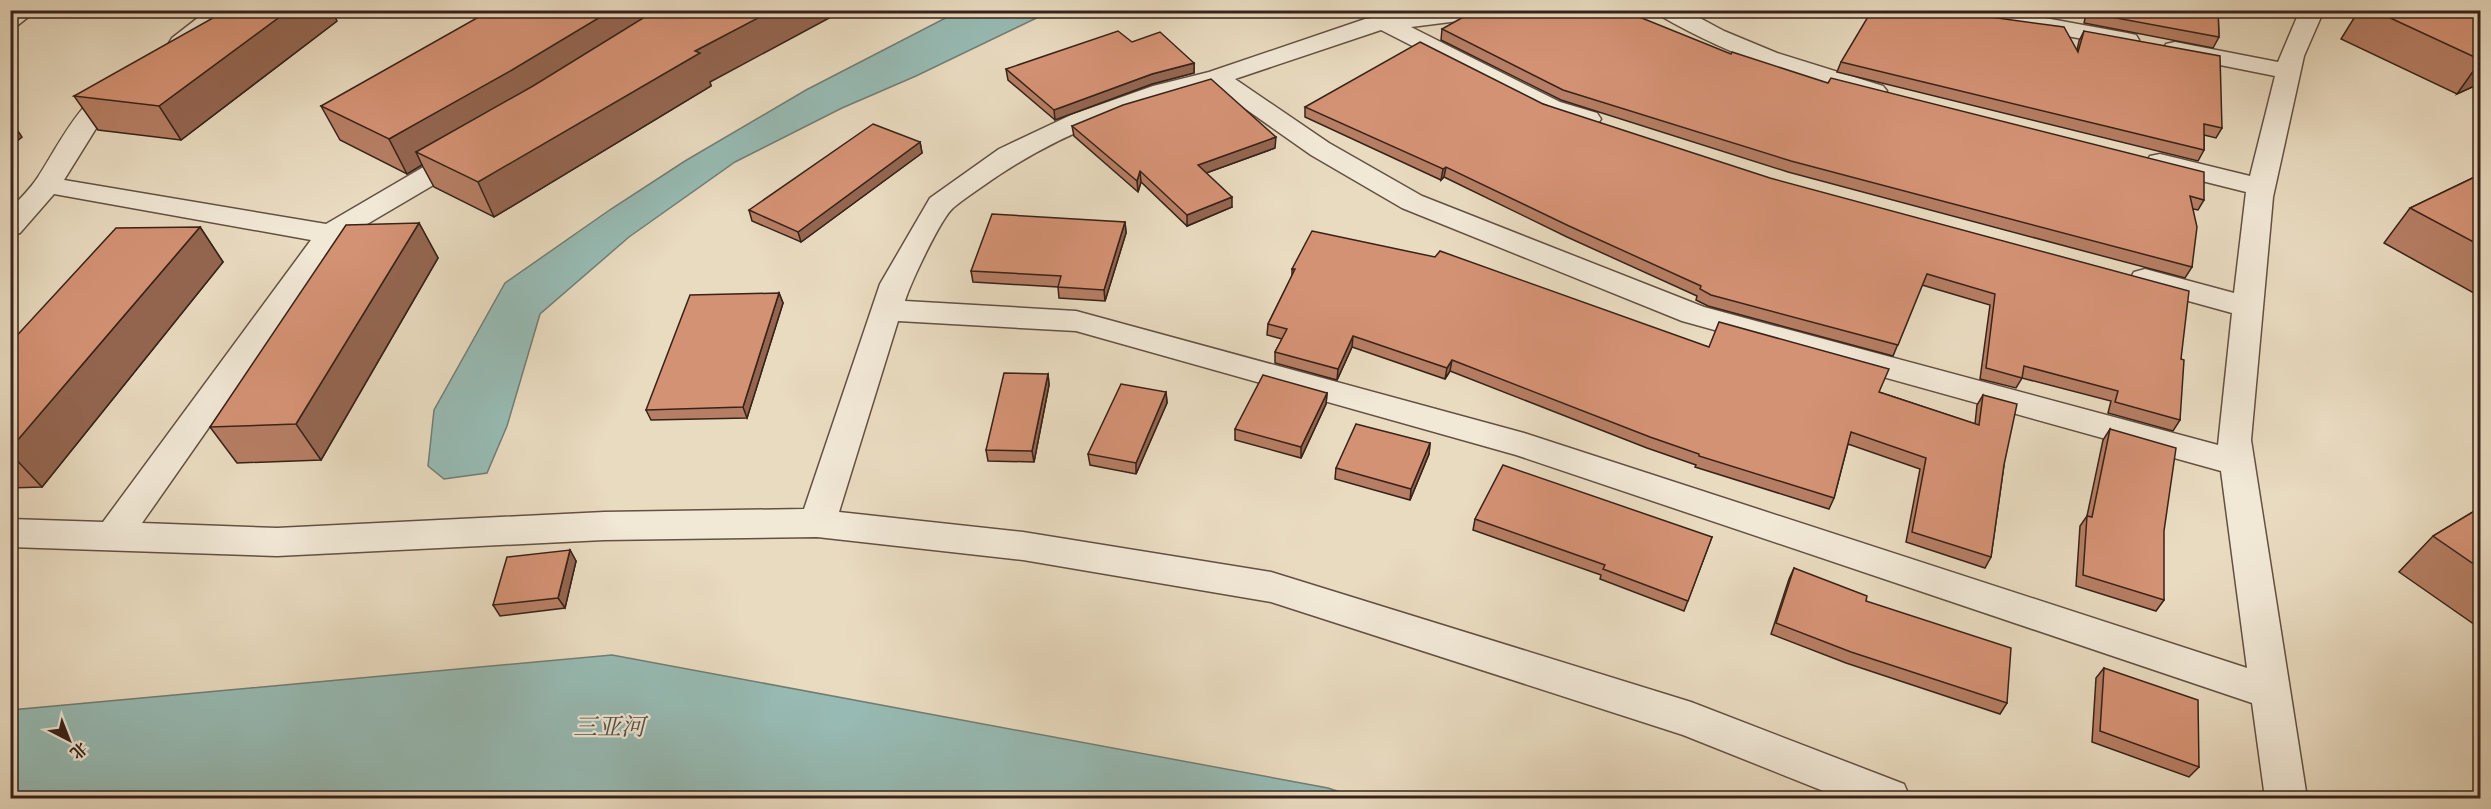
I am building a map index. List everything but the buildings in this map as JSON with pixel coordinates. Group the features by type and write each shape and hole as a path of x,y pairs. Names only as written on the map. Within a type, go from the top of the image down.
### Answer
{"street":[{"path":"10,20 26,10"},
{"path":"10,227 47,186 95,109 224,10"},
{"path":"817,523 895,284 940,204 1009,155 1080,121 1162,91 1218,77 1373,24 1490,10"},
{"path":"1667,10 1694,27 1818,77 1900,97"},
{"path":"1924,10 2034,23 2288,71"},
{"path":"2287,798 2234,440 2261,187 2292,56 2312,10"},
{"path":"1385,23 1551,107 1607,125"},
{"path":"1218,77 1230,88 1320,149 1412,202 1693,314 2237,463"},
{"path":"113,536 330,234 485,142"},
{"path":"2133,155 2261,187"},
{"path":"47,186 330,234"},
{"path":"2121,273 2248,307"},
{"path":"886,312 903,311 1076,321 1524,445 2270,692"},
{"path":"10,533 277,542 604,526 817,523 1023,546 1271,587 1691,720 1889,798"}],"water":[{"path":"961,10 1051,11 916,76 842,108 735,162 629,237 540,314 507,426 487,473 444,479 428,466 434,410 505,283 685,161 806,90"},
{"name":"三亚河","path":"612,655 1328,788 1358,798 11,798 11,710"}]}
